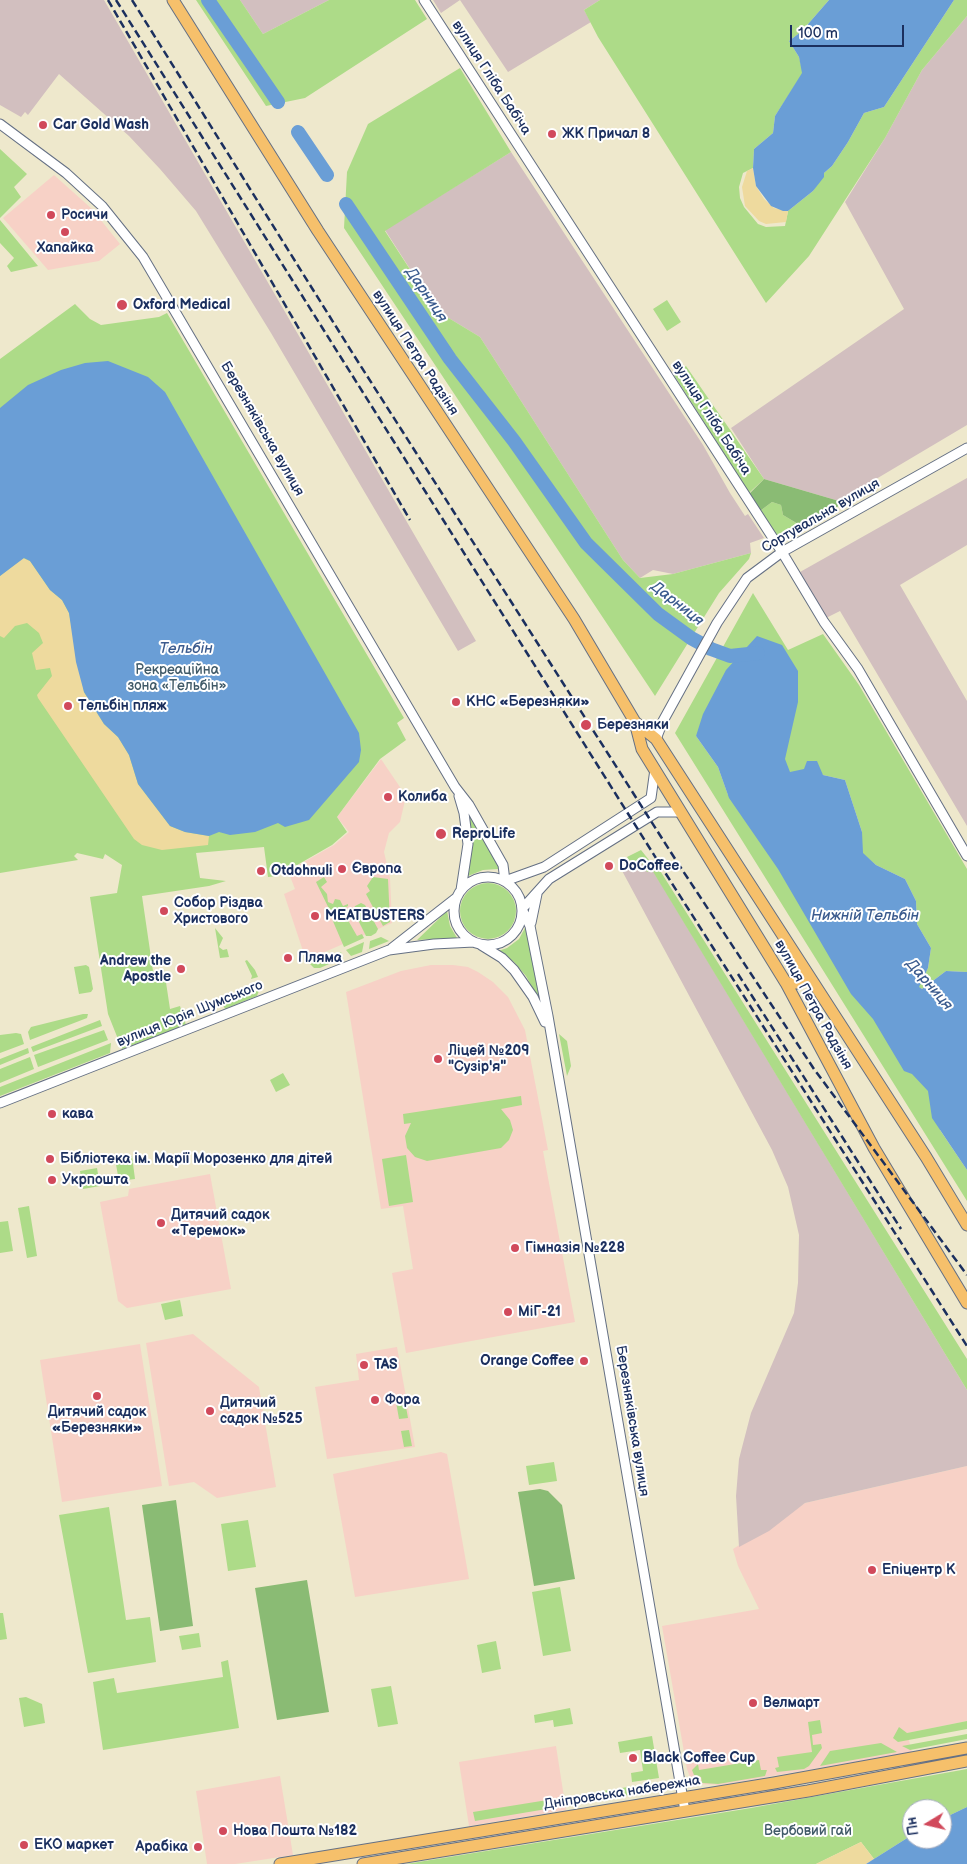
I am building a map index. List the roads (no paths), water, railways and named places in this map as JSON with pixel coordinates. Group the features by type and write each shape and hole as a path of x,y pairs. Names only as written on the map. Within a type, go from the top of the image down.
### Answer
{"main road":[{"name":"вулиця Петра Радзіня","path":"173,0 318,232 574,619 635,722 642,749 786,983 874,1148 967,1303"},
{"name":"вулиця Петра Радзіня","path":"635,722 656,739 926,1158 967,1225"},
{"path":"786,983 800,983 804,980 805,972"},
{"name":"Дніпровська набережна","path":"280,1864 683,1798 967,1748"},
{"name":"Дніпровська набережна","path":"363,1864 685,1811 967,1761"}],"street":[{"name":"вулиця Гліба Бабіча","path":"424,0 782,552 824,622 858,669 967,856"},
{"name":"Березняківська вулиця","path":"0,124 66,173 102,206 143,256 455,787 469,805 503,865 505,881"},
{"name":"Сортувальна вулиця","path":"656,739 689,673 717,623 747,578 782,552 967,448"},
{"path":"505,881 536,871 651,798 654,769"},
{"name":"Березняківська вулиця","path":"455,787 464,813 468,844 459,893"},
{"path":"522,909 540,887 554,876 656,812 680,812"},
{"path":"503,865 515,872 536,871"},
{"path":"484,877 505,881 517,893 522,909 519,925 509,938 498,944 477,943 462,933 456,923 454,912 459,893 470,882 484,877"},
{"path":"530,926 534,902 540,887"},
{"name":"вулиця Юрія Шумського","path":"389,950 424,925 459,893"},
{"name":"Березняківська вулиця","path":"522,909 530,926 551,1036 685,1811"},
{"name":"Березняківська вулиця","path":"477,943 506,961 519,976 536,1002 551,1036"},
{"name":"вулиця Юрія Шумського","path":"0,1103 389,950 434,944 477,943"}],"water":[{"path":"829,0 954,0 884,107 864,113 848,142 832,166 824,173 824,177 813,191 788,211 783,211 771,206 756,186 753,168 754,149 773,133 775,116 802,73 799,57 789,41 802,31"},
{"name":"Тельбін","path":"108,361 148,377 165,392 359,733 361,750 359,762 309,820 285,827 278,823 255,832 230,835 219,832 209,836 185,832 170,826 138,784 129,755 118,737 104,724 84,692 76,662 69,613 62,600 50,590 30,561 24,558 0,576 0,408 28,385 61,370 85,363"},
{"name":"Нижній Тельбін","path":"757,636 782,645 798,671 798,702 785,759 790,772 804,769 807,761 817,761 823,775 845,780 862,832 863,853 876,865 905,879 916,901 917,924 931,948 928,968 919,987 922,989 946,971 967,972 967,1170 932,1118 928,1091 912,1074 904,1071 873,1019 851,994 778,869 729,798 718,767 696,736 703,714 726,670"},
{"path":"967,1807 967,1864 866,1864 902,1841 902,1849 952,1849 952,1814"}],"waterway":[{"name":"Дарниця","path":"208,0 278,102"},
{"name":"Дарниця","path":"298,132 327,175"},
{"name":"Дарниця","path":"346,204 450,359 514,441 586,543 658,614 691,638 711,649 730,656 758,653"}],"railway":[{"path":"108,0 410,520"},
{"path":"116,0 666,874 967,1346"},
{"path":"132,0 355,357 679,865 814,1069 967,1275"},
{"path":"738,974 901,1229"}],"place":[{"name":"Car Gold Wash","path":"43,125"},
{"name":"ЖК Причал 8","path":"552,134"},
{"name":"Росичи","path":"51,215"},
{"name":"Хапайка","path":"65,232"},
{"name":"Oxford Medical","path":"122,305"},
{"name":"КНС «Березняки»","path":"456,702"},
{"name":"Тельбін пляж","path":"68,706"},
{"name":"Березняки","path":"586,725"},
{"name":"Колиба","path":"388,797"},
{"name":"ReproLife","path":"441,834"},
{"name":"DoCoffee","path":"609,866"},
{"name":"Європа","path":"342,869"},
{"name":"Otdohnuli","path":"261,871"},
{"name":"Собор Різдва Христового","path":"164,911"},
{"name":"MEATBUSTERS","path":"315,916"},
{"name":"Пляма","path":"288,958"},
{"name":"Andrew the Apostle","path":"181,969"},
{"name":"Ліцей №209 \"Сузір'я\"","path":"438,1059"},
{"name":"кава","path":"52,1114"},
{"name":"Бібліотека ім. Марії Морозенко для дітей","path":"50,1159"},
{"name":"Укрпошта","path":"52,1180"},
{"name":"Дитячий садок «Теремок»","path":"161,1223"},
{"name":"Гімназія №228","path":"515,1248"},
{"name":"МіГ-21","path":"508,1312"},
{"name":"Orange Coffee","path":"584,1361"},
{"name":"TAS","path":"364,1365"},
{"name":"Дитячий садок «Березняки»","path":"97,1396"},
{"name":"Фора","path":"375,1400"},
{"name":"Дитячий садок №525","path":"210,1411"},
{"name":"Епіцентр К","path":"872,1570"},
{"name":"Велмарт","path":"753,1703"},
{"name":"Black Coffee Cup","path":"633,1758"},
{"name":"Нова Пошта №182","path":"223,1831"},
{"name":"ЕКО маркет","path":"24,1845"},
{"name":"Арабіка","path":"198,1847"}],"park label":[{"name":"Рекреаційна зона «Тельбін»","path":"177,678"},
{"name":"Вербовий гай","path":"808,1831"}]}
